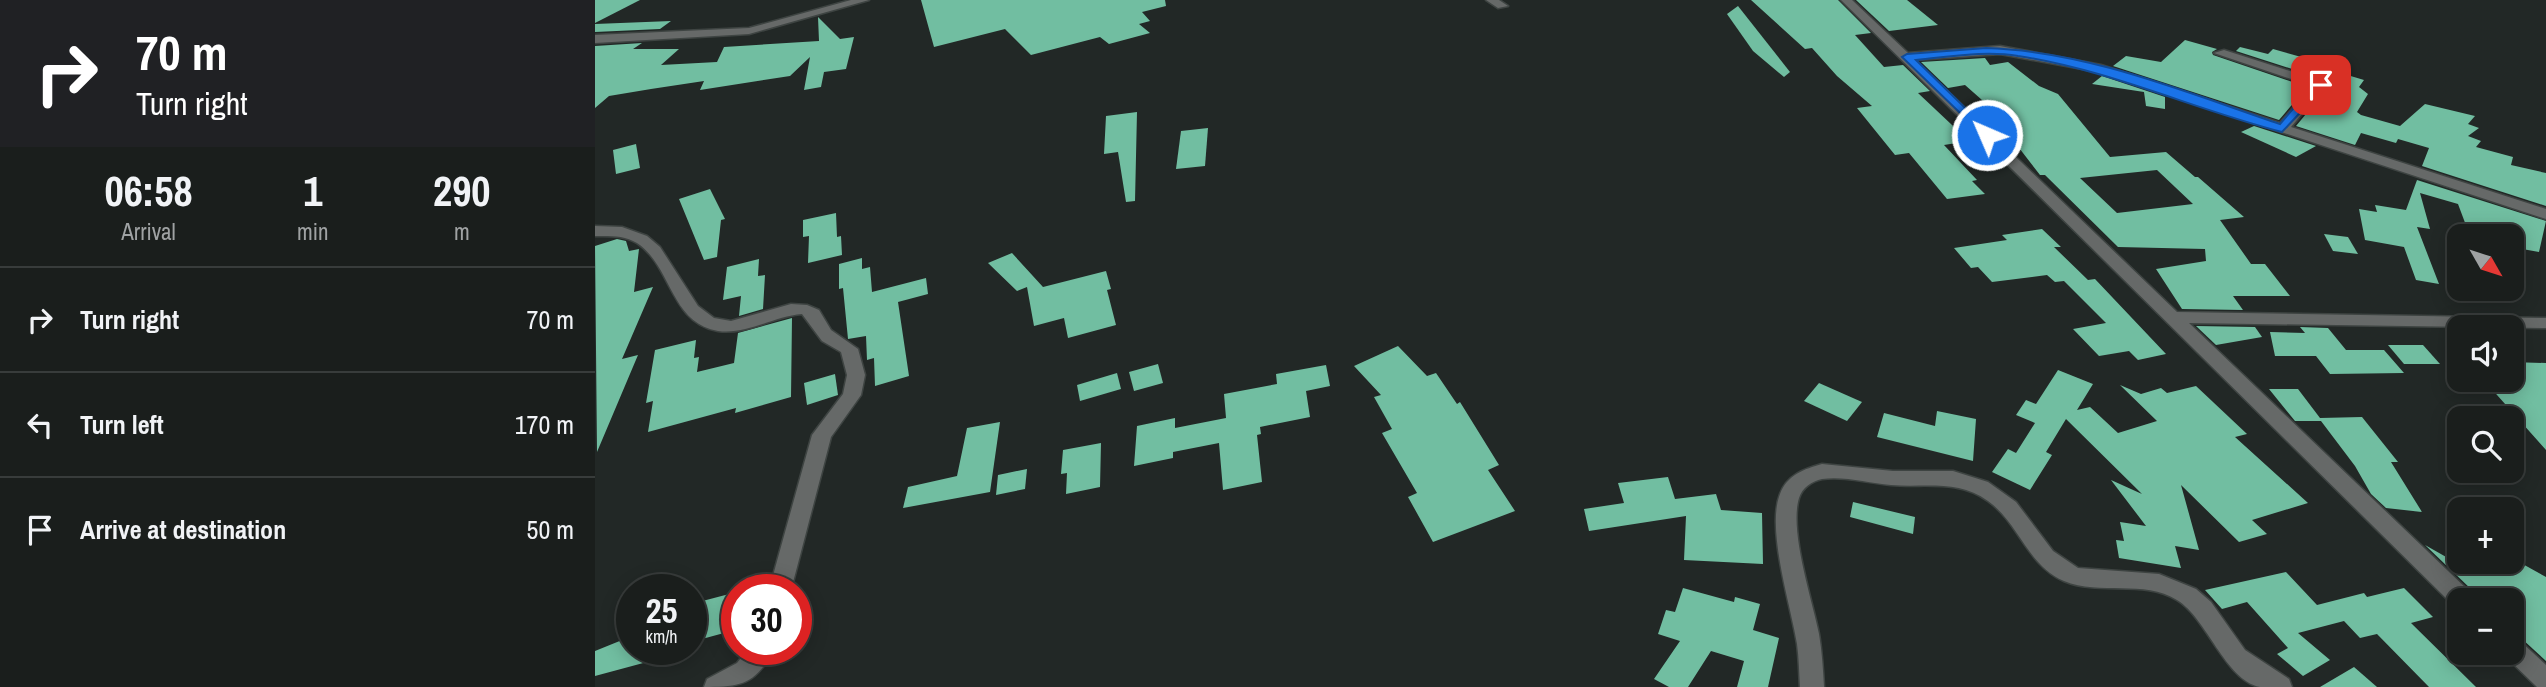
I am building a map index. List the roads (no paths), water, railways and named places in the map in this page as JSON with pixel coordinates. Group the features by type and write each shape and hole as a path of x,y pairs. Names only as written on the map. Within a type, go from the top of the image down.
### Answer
{"street":[{"path":"595,39 749,31 864,0"},
{"path":"1846,0 2451,588"},
{"path":"1907,57 1986,51 2017,52 2123,75 2546,214"},
{"path":"2220,53 2321,85 2282,129"},
{"path":"595,231 615,232 648,242 673,276 684,303 708,322 732,326 768,314 805,309 814,314 828,337 849,349 856,374 852,395 822,435 785,574"},
{"path":"2170,317 2546,323"},
{"path":"1812,687 1810,648 1792,553 1789,495 1796,485 1810,475 1837,471 1890,478 1951,478 1982,488 2013,511 2031,544 2072,575 2146,581 2186,593 2203,607 2237,656 2280,687"},
{"path":"2524,659 2546,680"},
{"path":"716,687 749,665"}]}
